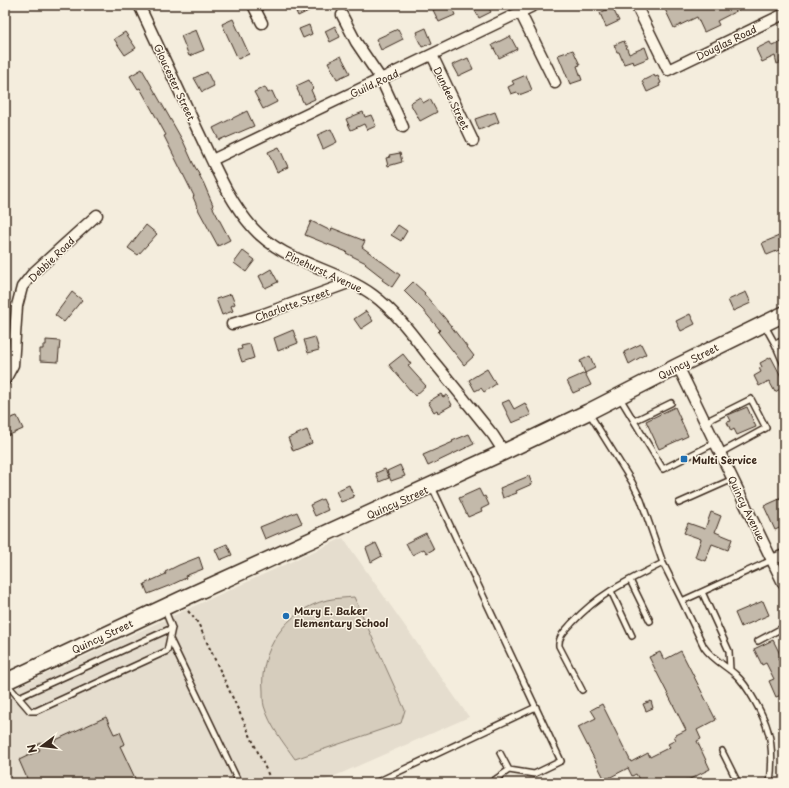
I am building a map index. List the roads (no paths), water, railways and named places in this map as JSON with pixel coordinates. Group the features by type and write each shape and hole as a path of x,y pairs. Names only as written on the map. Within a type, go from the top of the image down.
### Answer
{"main road":[{"name":"Quincy Street","path":"5,682 504,452 588,412 784,314"}],"street":[{"name":"Gloucester Street","path":"139,5 212,160"},
{"path":"254,5 262,23"},
{"name":"Guild Road","path":"212,160 535,5"},
{"name":"Douglas Road","path":"636,5 668,70 784,14"},
{"path":"520,12 555,83"},
{"path":"342,15 356,42 381,79 403,127"},
{"name":"Dundee Street","path":"432,55 473,141"},
{"name":"Pinehurst Avenue","path":"212,160 234,203 254,229 265,240 277,249 351,282 374,295 399,319 493,435 504,452"},
{"name":"Debbie Road","path":"5,380 13,365 18,306 22,287 33,273 97,215"},
{"name":"Charlotte Street","path":"232,324 276,310 351,282"},
{"name":"Quincy Avenue","path":"678,366 784,585"},
{"path":"772,560 784,555"}],"lane":[{"path":"764,324 784,365"},
{"path":"775,344 784,340"},
{"path":"620,396 663,469 766,428 752,399 705,422"},
{"path":"634,421 671,403"},
{"path":"588,412 632,482 641,500 663,563 704,647 709,654 737,676 746,687 768,730 771,745 770,783"},
{"path":"679,503 733,479"},
{"path":"432,486 561,761 534,774 509,770 490,783"},
{"path":"682,601 772,560"},
{"path":"582,690 559,646 558,640 562,633 599,598 611,590 663,563"},
{"path":"630,580 650,621"},
{"path":"611,590 632,636"},
{"path":"702,592 729,651 730,670"},
{"path":"5,682 30,711 36,711 167,651 172,628 163,608"},
{"path":"758,640 784,627"},
{"path":"19,697 172,628"},
{"path":"170,639 239,783"},
{"path":"375,783 536,706"},
{"path":"722,751 738,783"},
{"path":"500,753 509,770"}],"place":[{"name":"Multi Service","path":"684,459"},
{"name":"Mary E. Baker Elementary School","path":"286,616"}]}
